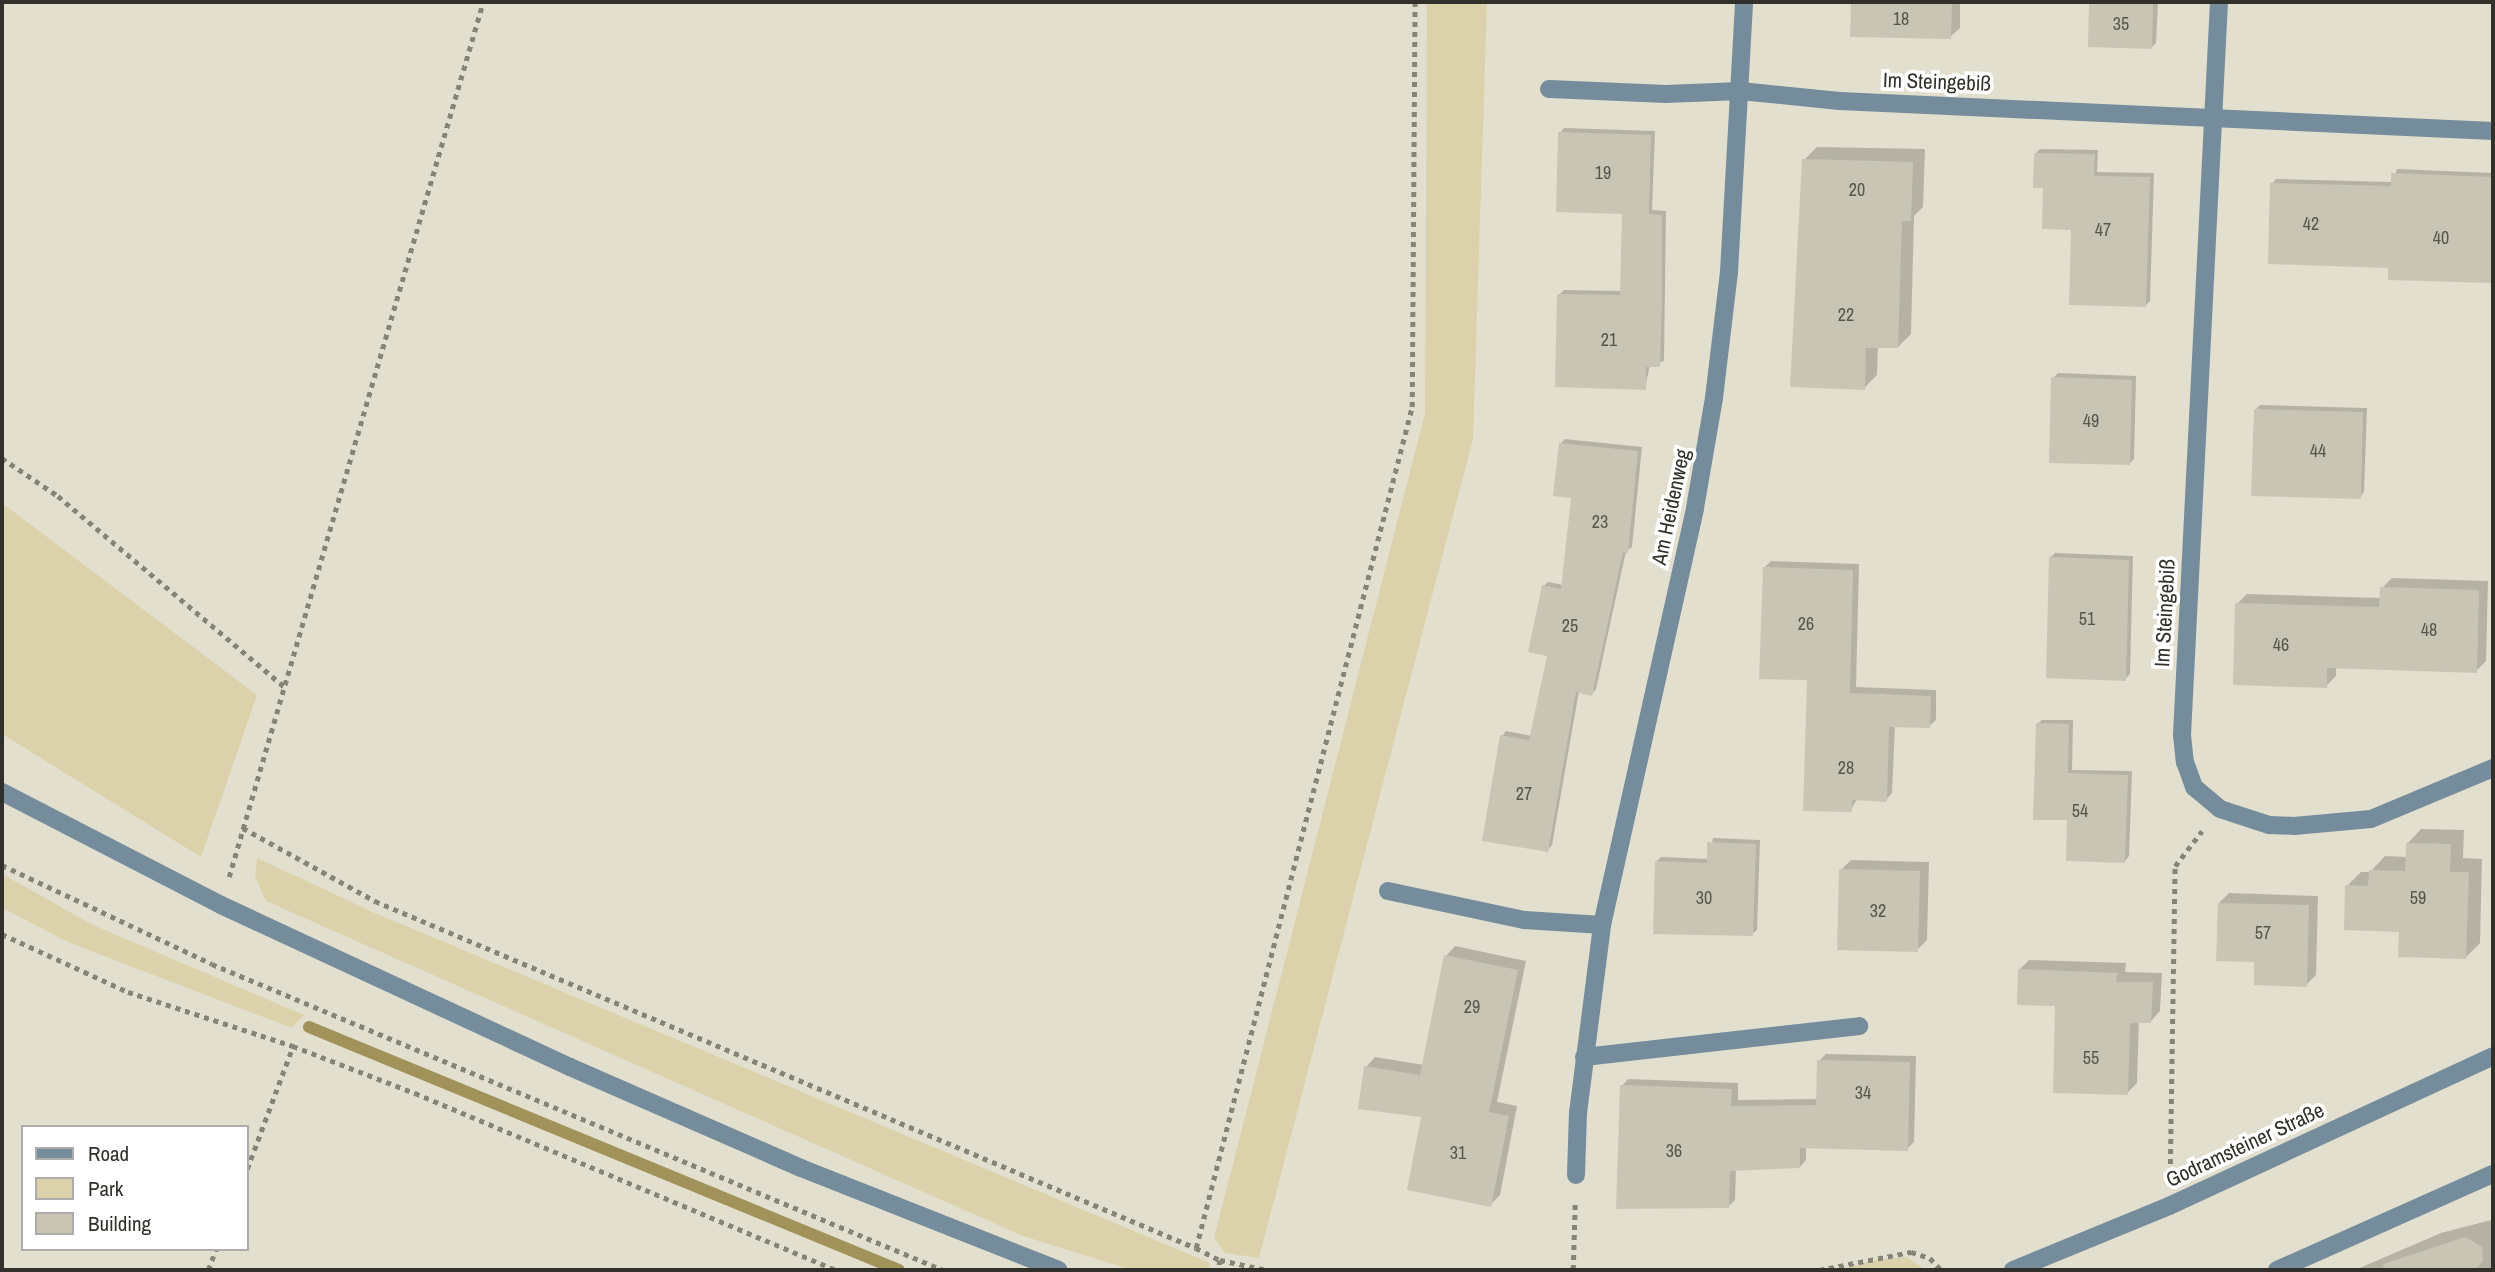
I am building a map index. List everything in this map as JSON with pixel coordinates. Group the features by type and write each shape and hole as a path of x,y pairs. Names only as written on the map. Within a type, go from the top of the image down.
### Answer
{"street":[{"name":"Am Heidenweg","path":"1576,1175 1584,1057 1602,925 1704,464 1729,272 1744,2"},
{"path":"2215,120 2219,2"},
{"path":"1549,89 1740,92"},
{"name":"Im Steingebiß","path":"1740,92 1840,101 2493,131"},
{"name":"Im Steingebiß","path":"2215,120 2182,735 2194,787 2220,808 2269,825 2371,819 2493,768"},
{"path":"2,792 221,905 801,1168 1059,1270"},
{"path":"1388,891 1525,920 1602,925"},
{"path":"1584,1057 1859,1026"},
{"name":"Godramsteiner Straße","path":"2014,1270 2169,1206 2493,1056"},
{"path":"2277,1270 2493,1174"}],"path":[{"path":"221,905 483,2"},
{"path":"1195,1248 1412,407 1415,2"},
{"path":"2,458 58,496 285,687"},
{"path":"2169,1206 2175,866 2220,808"},
{"path":"243,828 375,901 1195,1248 1220,1261 1267,1270"},
{"path":"2,866 212,964 943,1270"},
{"path":"2,934 128,992 293,1046 836,1270"},
{"path":"248,1166 293,1046"},
{"path":"1573,1270 1576,1175"},
{"path":"208,1270 215,1251"},
{"path":"1819,1270 1911,1252 1930,1258 1941,1270"},
{"path":"1219,1270 1220,1261"}],"green space":[{"path":"1427,2 1487,2 1473,439 1259,1258 1225,1253 1214,1238 1425,413"},
{"path":"2,503 257,695 201,857 2,734"},
{"path":"257,858 375,913 1210,1263 1208,1270 1132,1270 1023,1236 266,901 255,877"},
{"path":"2,874 93,925 304,1015 292,1028 70,943 2,908"},
{"path":"1907,1257 1926,1270 1838,1270 1875,1260"}],"building":[{"path":"1851,2 1952,2 1951,39 1850,37"},
{"path":"2089,2 2153,2 2152,49 2088,47"},
{"path":"1558,132 1651,135 1649,214 1662,215 1662,300 1660,367 1646,367 1646,390 1555,387 1557,294 1620,295 1622,214 1556,212"},
{"path":"2034,153 2095,154 2094,176 2150,177 2146,307 2069,305 2071,230 2042,229 2043,188 2033,188"},
{"path":"1802,159 1913,162 1911,221 1902,221 1898,348 1866,348 1865,390 1790,387"},
{"path":"2391,173 2493,177 2491,283 2388,280 2388,268 2268,264 2270,183 2391,186"},
{"path":"2051,377 2132,380 2130,465 2049,463"},
{"path":"2254,409 2363,412 2361,499 2251,496"},
{"path":"1559,443 1638,451 1628,553 1623,552 1592,696 1576,692 1548,852 1482,841 1500,735 1529,740 1547,656 1528,652 1542,585 1561,589 1571,498 1553,496"},
{"path":"2049,557 2129,560 2126,681 2046,678"},
{"path":"1763,567 1853,570 1850,693 1931,696 1930,728 1889,727 1887,802 1852,800 1852,812 1803,811 1807,680 1759,679"},
{"path":"2380,587 2479,590 2477,673 2327,668 2327,688 2233,685 2235,603 2379,607"},
{"path":"2036,723 2069,724 2068,773 2128,775 2125,863 2066,861 2067,820 2033,820"},
{"path":"1707,842 1756,844 1753,936 1653,934 1655,861 1707,863"},
{"path":"2406,843 2451,844 2450,872 2469,872 2466,959 2398,957 2399,932 2344,930 2345,885 2368,886 2369,870 2405,871"},
{"path":"1839,869 1920,871 1918,952 1837,950"},
{"path":"2218,903 2309,905 2307,987 2254,985 2254,962 2216,961"},
{"path":"1444,955 1518,970 1489,1112 1509,1116 1491,1207 1407,1190 1421,1117 1358,1109 1364,1066 1420,1075"},
{"path":"2018,969 2117,973 2116,982 2153,982 2151,1023 2130,1023 2128,1095 2053,1093 2055,1006 2017,1005"},
{"path":"1817,1060 1910,1062 1908,1151 1800,1148 1800,1168 1730,1171 1729,1208 1616,1209 1620,1085 1732,1089 1731,1106 1816,1105"},
{"path":"2465,1237 2482,1247 2483,1260 2476,1270 2384,1270 2383,1264"}],"waterway":[{"path":"309,1027 899,1270"}]}
